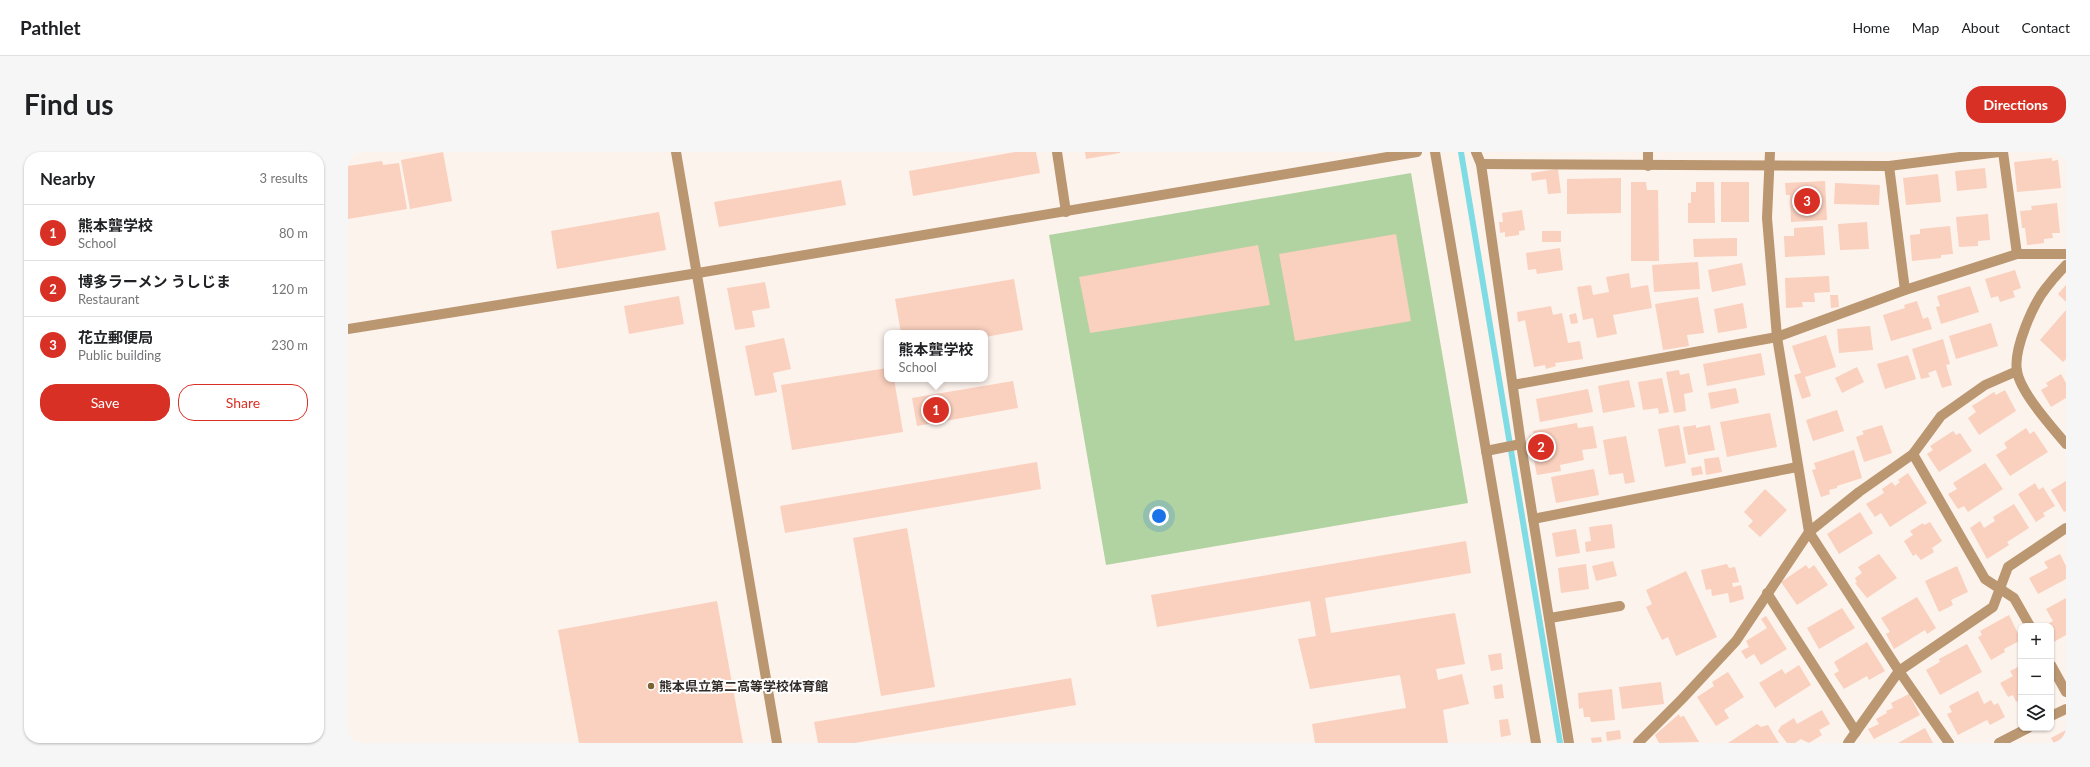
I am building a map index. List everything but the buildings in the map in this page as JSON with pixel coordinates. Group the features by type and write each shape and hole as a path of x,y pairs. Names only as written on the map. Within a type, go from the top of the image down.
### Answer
{"street":[{"path":"676,152 698,273 777,743"},
{"path":"1057,152 1066,212"},
{"path":"348,328 698,273 1417,152"},
{"path":"1435,152 1536,743"},
{"path":"1476,152 1481,164 1521,444 1570,743"},
{"path":"1648,152 1648,166"},
{"path":"1770,152 1767,218 1777,337 1797,468 1809,532 1899,671 1949,743"},
{"path":"1481,164 1769,167 1889,166 1999,152"},
{"path":"2003,152 2017,254"},
{"path":"1889,166 1905,290"},
{"path":"1513,385 1777,337 1905,290 2017,254 2066,254"},
{"path":"2066,265 2045,288 2027,323 2018,349 2017,371 2030,398 2066,444"},
{"path":"1638,743 1682,699 1736,641 1767,592 1809,532 1859,492 1913,454 1941,416 1986,384 2017,371"},
{"path":"1486,451 1521,444"},
{"path":"1913,454 1986,579 2014,598 2028,623"},
{"path":"1534,519 1797,468"},
{"path":"1848,743 1899,671 1992,607 2008,567 2066,528"},
{"path":"1767,592 1856,732"},
{"path":"1550,618 1620,606"},
{"path":"2054,670 2066,692"},
{"path":"2054,715 2066,709"},
{"path":"2000,743 2022,731"}],"green space":[{"path":"1411,173 1468,503 1106,565 1049,235"}],"waterway":[{"path":"1461,152 1560,743"}],"place":[{"name":"花立郵便局","path":"1807,201"},
{"name":"熊本聾学校","path":"936,410"},
{"name":"博多ラーメン うしじま","path":"1541,447"},
{"name":"熊本県立第二高等学校体育館","path":"651,686"}]}
